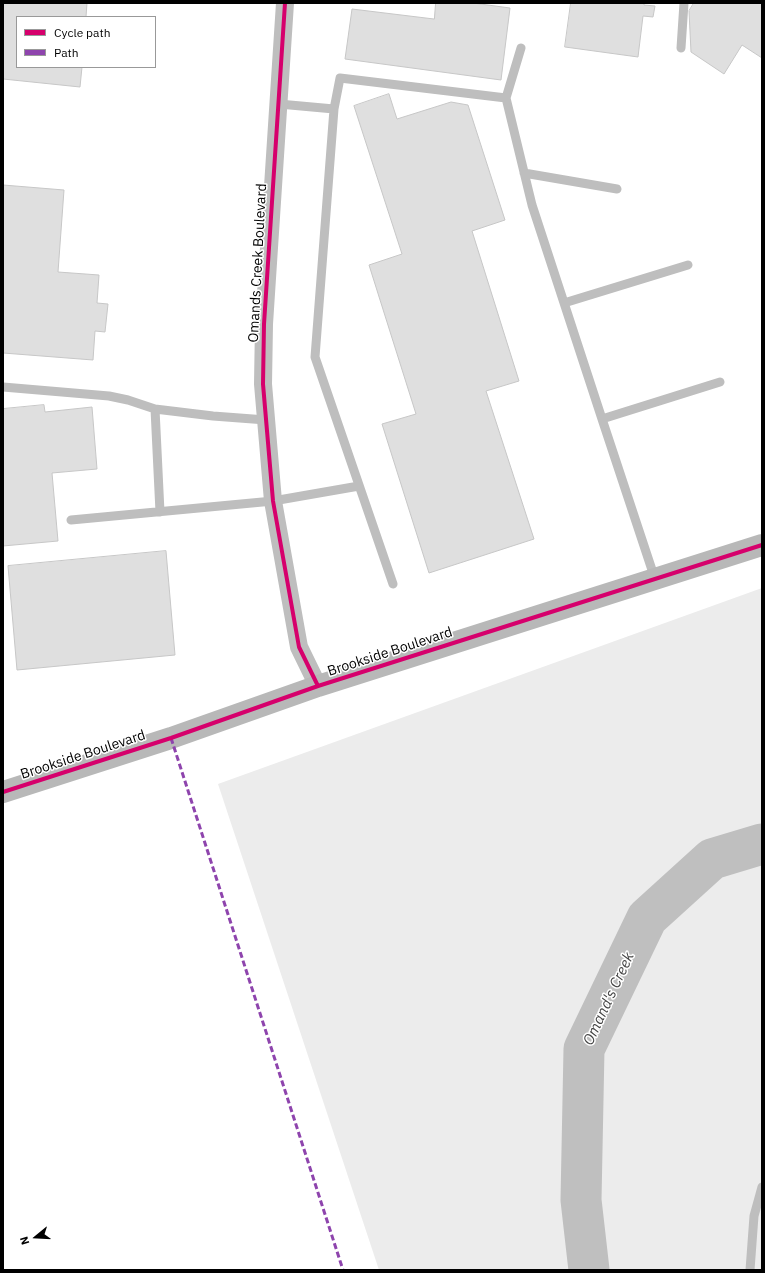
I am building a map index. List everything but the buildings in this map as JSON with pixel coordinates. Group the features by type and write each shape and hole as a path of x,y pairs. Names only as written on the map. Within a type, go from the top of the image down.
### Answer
{"street":[{"name":"Omands Creek Boulevard","path":"285,3 264,324 263,384 273,500 299,647 318,686"},
{"name":"Brookside Boulevard","path":"3,792 170,738 318,686 762,545"}],"lane":[{"path":"681,48 684,3"},
{"path":"521,48 506,98 532,205 655,579"},
{"path":"393,584 315,357 334,109 340,78 506,98"},
{"path":"278,104 334,109"},
{"path":"524,172 617,189"},
{"path":"564,303 688,265"},
{"path":"602,418 720,382"},
{"path":"3,387 119,398 155,410 266,420"},
{"path":"155,410 160,512"},
{"path":"71,520 273,500 359,486"},
{"path":"750,1270 754,1216 762,1187"}],"shaded area":[{"path":"762,588 762,1270 379,1270 218,784"}],"waterway":[{"name":"Omand's Creek","path":"589,1270 581,1200 584,1049 647,918 712,859 762,844"}],"marked path":[{"path":"171,738 343,1270"}],"cycle path":[{"path":"285,3 264,324 263,384 273,501 299,647 318,686"},
{"path":"3,792 171,738 318,686 762,545"}]}
